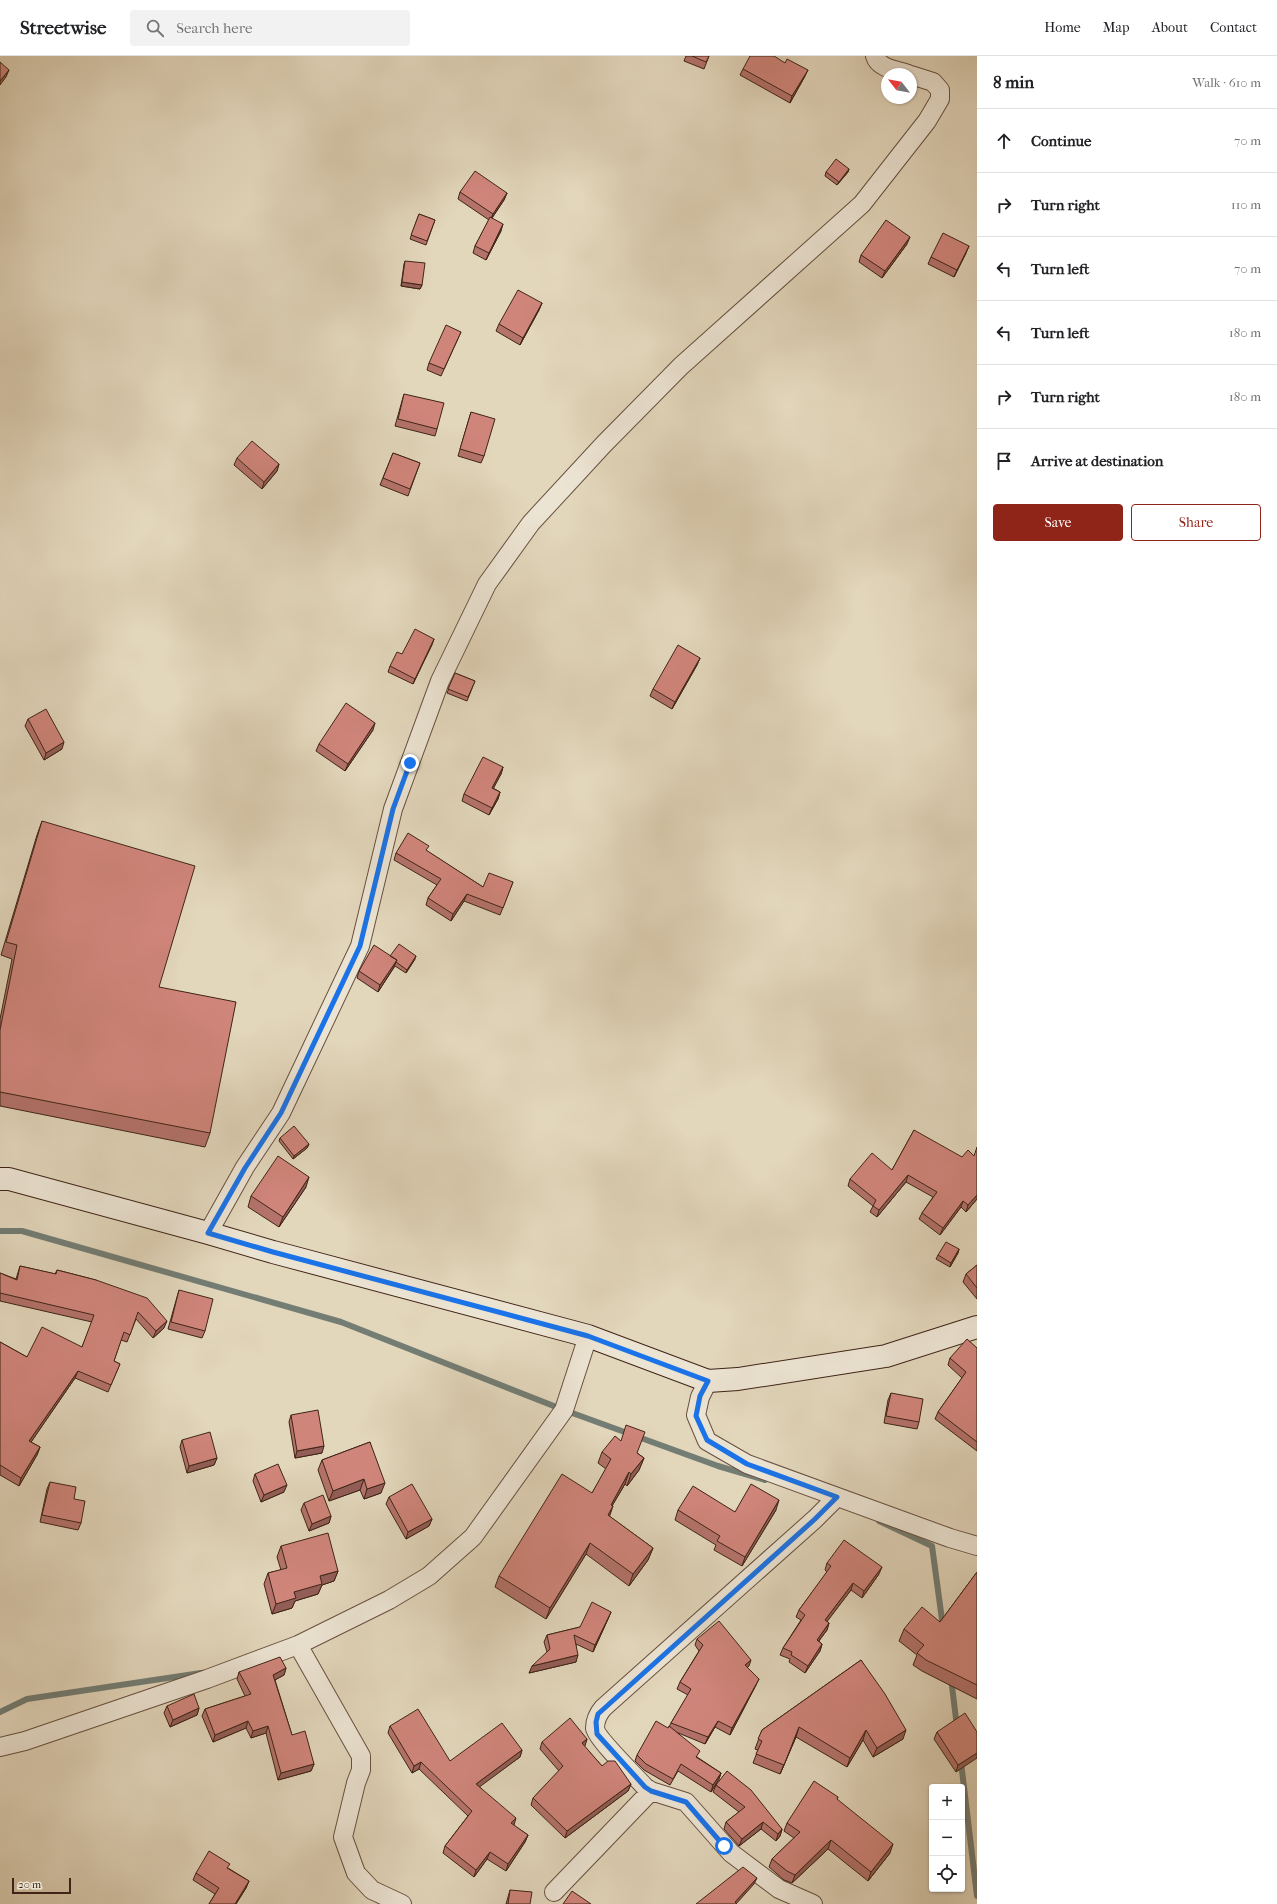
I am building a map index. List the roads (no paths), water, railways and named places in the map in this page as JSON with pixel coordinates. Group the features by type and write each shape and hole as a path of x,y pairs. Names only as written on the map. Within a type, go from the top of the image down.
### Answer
{"street":[{"path":"875,56 876,60 883,66 890,68"},
{"path":"208,1233 245,1168 281,1113 360,946 393,809 440,681 487,584 531,523 615,433 681,366 862,204 927,121 940,99 940,90 933,82 917,76"},
{"path":"0,1178 9,1179 281,1254 588,1336 708,1381 738,1379 886,1356 977,1327"},
{"path":"0,1747 25,1741 298,1645 389,1600 429,1576 473,1537 524,1468 564,1410 588,1336"},
{"path":"708,1381 700,1396 696,1416 707,1440 747,1464 950,1538 977,1546"},
{"path":"813,1904 780,1889 731,1853 686,1802 651,1791 597,1734 596,1722 598,1714 815,1519 837,1497"},
{"path":"298,1645 361,1756 361,1770 356,1783 343,1837 356,1873 372,1890 402,1904"},
{"path":"554,1892 651,1791"}],"waterway":[{"path":"0,1231 22,1231 341,1322 564,1410 718,1466 765,1480"},
{"path":"879,1521 932,1546 943,1627"},
{"path":"0,1712 27,1699 201,1673"},
{"path":"951,1678 957,1727"},
{"path":"961,1762 977,1896"}]}
